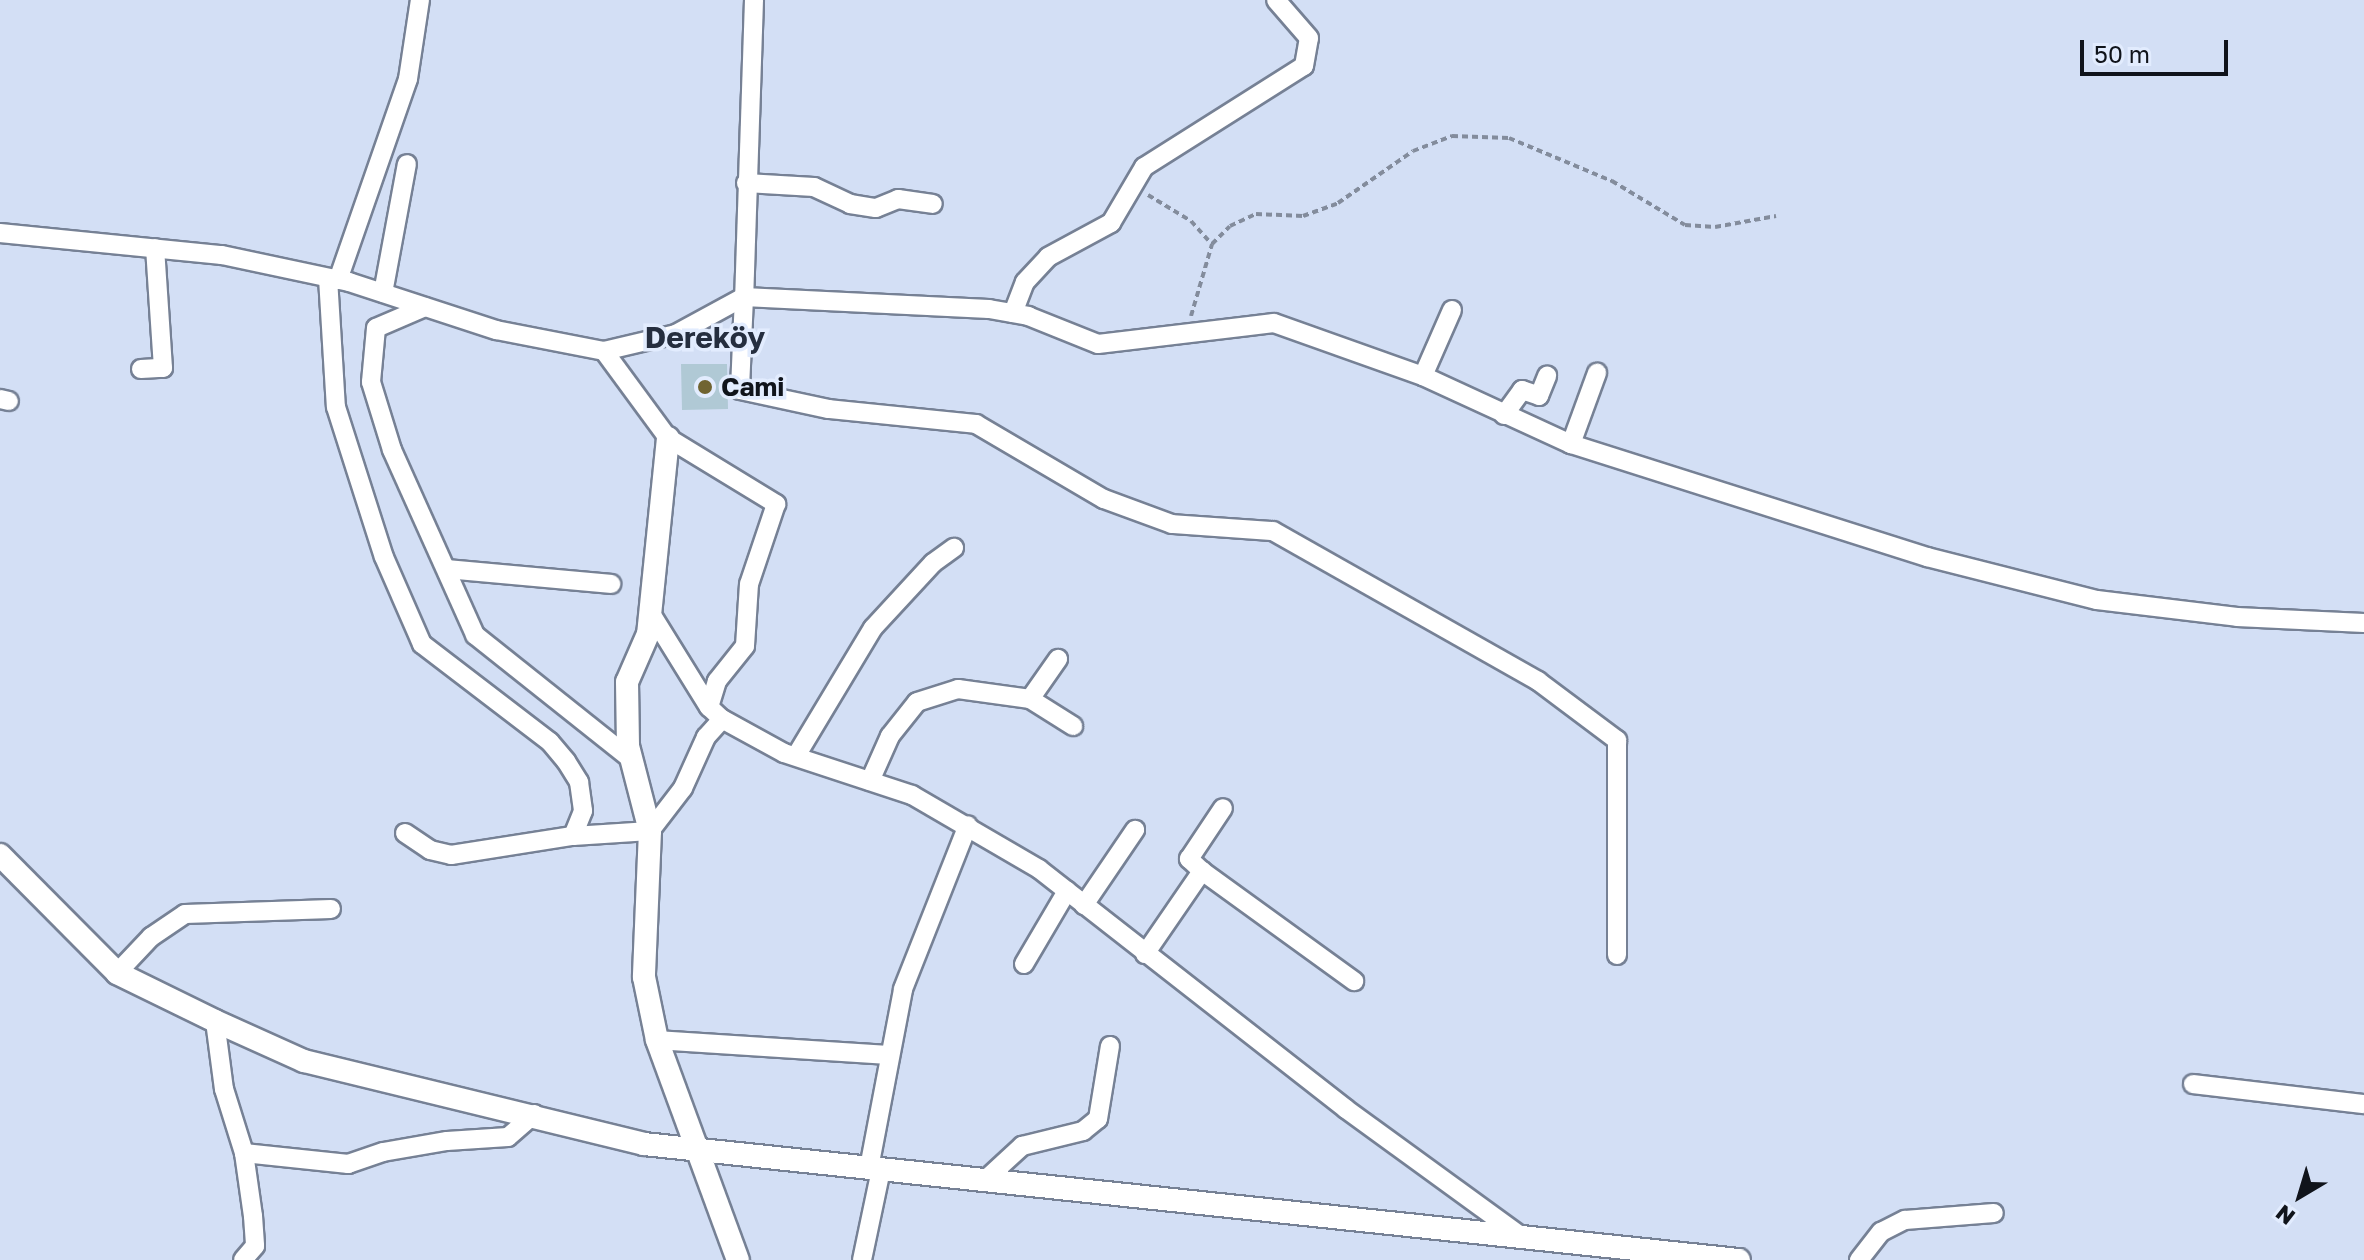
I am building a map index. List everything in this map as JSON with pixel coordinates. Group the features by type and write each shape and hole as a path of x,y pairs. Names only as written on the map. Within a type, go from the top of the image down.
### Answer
{"street":[{"path":"420,0 408,79 333,279 336,407 384,557 422,644 550,742 566,761 579,782 583,811 573,836"},
{"path":"754,0 740,390 842,411 976,424 1104,499 1172,524 1273,531 1538,681 1617,740 1617,955"},
{"path":"1013,313 1025,282 1048,257 1111,223 1137,186 1144,167 1304,66 1309,38 1276,0"},
{"path":"383,293 407,164"},
{"path":"746,183 814,187 850,204 876,208 898,199 933,204"},
{"path":"1,239 222,255 333,279 496,330 604,351 676,334 744,297 1013,313 1098,344 1274,323 1423,376 1571,444 1927,557 2097,600 2237,617 2364,623"},
{"path":"141,369 163,368 155,248"},
{"path":"425,307 376,328 371,382 392,450 475,635 632,760"},
{"path":"1423,376 1452,310"},
{"path":"405,833 430,850 451,855 573,836 650,831 683,788 716,713 717,681 745,646 749,584 776,504 668,438 604,351"},
{"path":"1571,444 1597,373"},
{"path":"1504,415 1522,390 1539,396 1547,376"},
{"path":"668,438 648,634 627,682 632,760 650,831 644,977 657,1040 702,1150 738,1260"},
{"path":"796,756 873,628 933,563 954,548"},
{"path":"447,569 611,584"},
{"path":"650,612 716,713 796,756 912,795 968,825 1067,891 1145,954 1522,1237"},
{"path":"1030,699 1058,659"},
{"path":"870,781 890,736 917,702 958,689 1030,699 1073,726"},
{"path":"1223,808 1189,859 1354,981"},
{"path":"862,1260 888,1055 903,989 968,825"},
{"path":"1084,905 1135,830"},
{"path":"0,855 117,973 304,1061 534,1114 644,1144 1739,1260"},
{"path":"1145,954 1202,871"},
{"path":"1024,964 1067,891"},
{"path":"117,973 151,937 185,914 331,909"},
{"path":"215,1021 224,1089 244,1153 255,1246 247,1258"},
{"path":"657,1040 888,1055"},
{"path":"984,1181 1022,1146 1083,1131 1098,1119 1110,1046"},
{"path":"2193,1084 2364,1104"},
{"path":"244,1153 348,1164 383,1152 447,1141 508,1137 534,1114"},
{"path":"1859,1260 1881,1232 1905,1220 1994,1213"}],"path":[{"path":"1186,335 1212,244 1230,226 1256,214 1303,216 1338,203 1413,151 1452,136 1509,138 1612,181 1685,225 1715,227 1776,216"},
{"path":"1137,186 1191,221 1212,244"}],"building":[{"name":"Cami","path":"681,364 727,364 728,409 682,410"}],"place":[{"name":"Cami","path":"705,387"}],"district":[{"name":"Dereköy","path":"705,337"}]}
